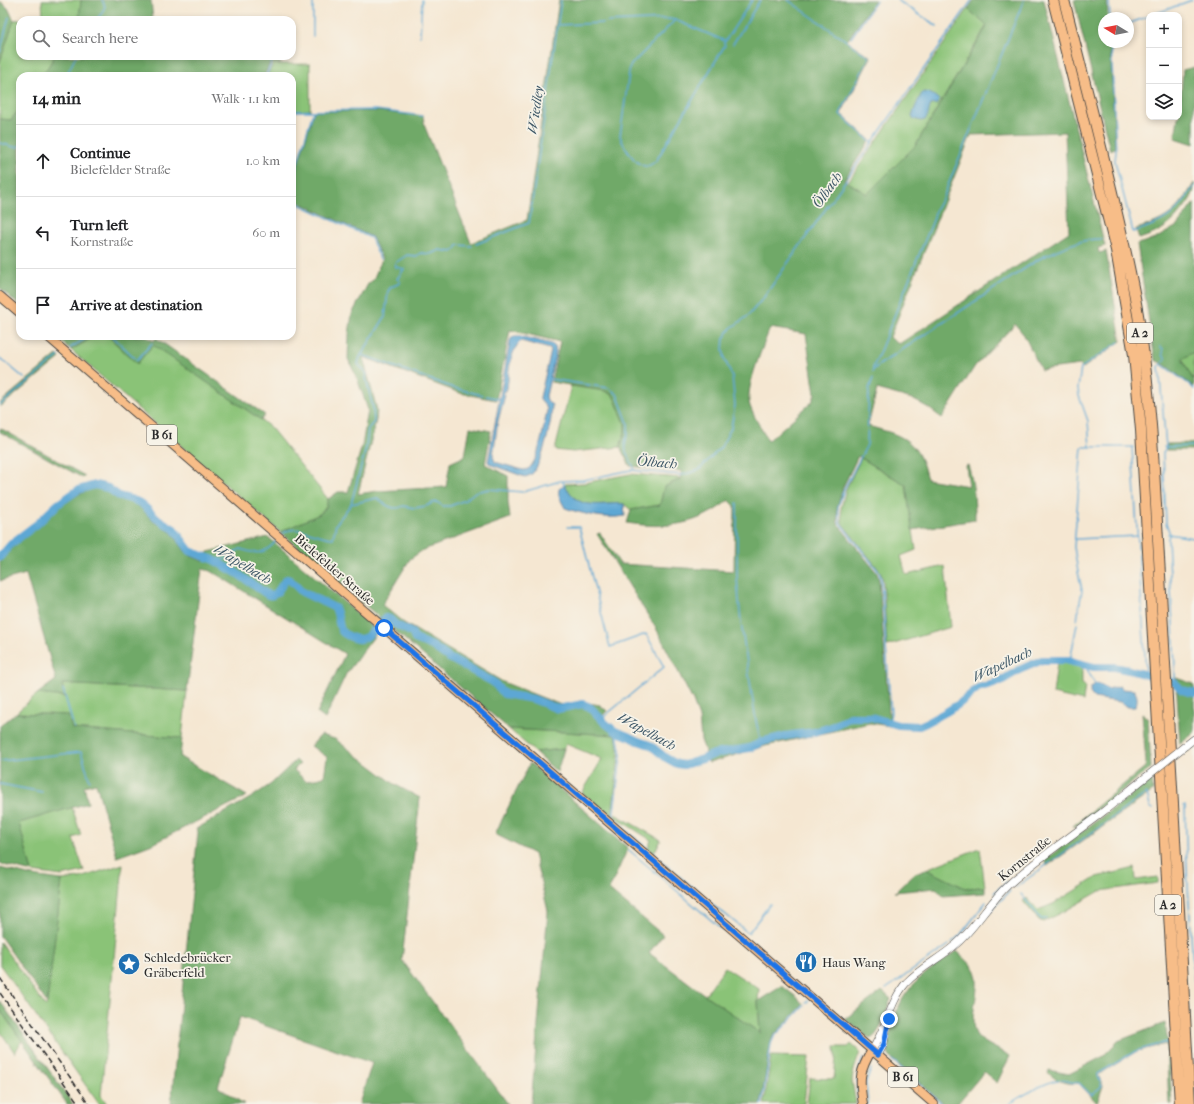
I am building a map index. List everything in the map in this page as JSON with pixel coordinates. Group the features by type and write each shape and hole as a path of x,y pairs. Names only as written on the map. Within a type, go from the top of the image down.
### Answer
{"highway":[{"name":"A 2","path":"1053,0 1107,211 1118,262 1128,318 1140,414 1180,1104"},
{"name":"A 2","path":"1064,0 1132,278 1144,353 1152,444 1190,1104"}],"main road":[{"path":"0,296 16,310"},
{"name":"Bielefelder Straße","path":"52,340 934,1104"},
{"path":"863,1104 860,1085 861,1074 864,1064 875,1053"}],"street":[{"name":"Kornstraße","path":"875,1053 878,1041 896,1000 906,984 918,972 954,946 965,935 994,899 1028,868 1104,811 1194,738"}],"green space":[{"path":"42,0 81,0 79,16 43,16"},
{"path":"81,0 151,0 153,16 79,16"},
{"path":"559,0 875,0 847,41 871,57 841,114 870,140 844,180 867,194 915,146 987,26 968,9 974,0 1044,0 1105,246 1098,248 1099,253 1106,251 1121,341 1083,368 1080,365 1041,370 1024,335 1015,324 975,366 942,418 927,407 912,399 877,389 868,426 899,436 912,445 922,462 927,479 969,486 966,466 968,465 973,485 975,506 975,520 912,530 906,485 858,456 843,487 837,508 838,524 877,573 879,580 890,726 870,723 765,746 709,763 701,740 699,718 693,701 657,630 597,534 600,533 620,564 734,571 735,506 729,500 717,509 705,515 681,524 655,526 627,523 631,510 660,505 664,487 680,479 682,471 630,466 620,447 625,432 625,423 613,395 605,391 551,382 560,342 510,330 496,400 460,393 363,357 377,410 376,420 358,494 377,491 446,487 450,463 465,456 470,427 491,431 485,464 508,476 510,518 423,550 410,559 382,605 404,623 503,682 561,705 583,702 600,705 607,711 598,720 616,735 509,729 280,532 320,514 326,507 328,499 338,492 348,492 362,446 368,410 357,378 348,359 349,334 352,314 368,284 373,280 382,259 372,237 296,201 296,171 314,111 377,111 423,116 425,127 471,243 527,220","holes":["1065,132 1069,232 899,344 890,337 971,135","770,328 806,334 815,394 812,402 768,441 757,422 749,402 750,385 756,365"]},
{"path":"1074,0 1107,0 1108,12 1098,12 1098,48 1110,48 1115,148 1110,150"},
{"path":"0,1 8,8 14,20 0,62"},
{"path":"968,9 987,25 915,146 867,194 848,182"},
{"path":"14,20 16,20 16,60 52,60 45,72 16,72 16,113 11,120 0,119 0,62"},
{"path":"52,60 280,60 280,64 270,63 266,72 45,72"},
{"path":"273,64 310,64 310,110 296,111 296,72 269,72"},
{"path":"1194,67 1194,144 1175,138 1178,120 1182,120 1183,70"},
{"path":"16,113 16,302 0,288 0,119 11,120"},
{"path":"1194,183 1193,194 1184,208 1174,219 1159,231 1139,239 1136,229 1156,222 1171,213 1183,201"},
{"path":"1194,203 1194,352 1182,359 1192,378 1194,378 1194,387 1165,365 1155,360 1137,244 1155,239 1177,226"},
{"path":"60,340 88,340 71,350"},
{"path":"88,340 112,340 137,363 153,344 271,428 328,499 326,507 320,514 280,532 71,350"},
{"path":"112,340 159,340 265,415 261,420 153,345 137,364"},
{"path":"1194,352 1194,378 1192,378 1182,358"},
{"path":"57,355 60,358 0,407 0,403"},
{"path":"571,386 605,391 613,395 625,422 625,433 620,447 573,452 555,450"},
{"path":"0,428 85,476 83,478 0,432"},
{"path":"1194,443 1194,450 1166,450 1167,444"},
{"path":"861,458 906,485 916,550 901,556 906,575 945,566 951,627 887,646 883,580 880,571 842,523 841,508 846,489"},
{"path":"630,474 681,478 664,487 660,505 631,510 624,504 587,504 581,502 573,496 565,486 565,484 584,483"},
{"path":"94,488 107,490 118,498 130,501 139,506 154,522 172,533 185,551 191,556 203,561 208,552 268,537 378,631 346,674 325,719 317,713 345,654 211,571 202,569 187,691 62,684 65,697 37,694 56,680 26,574 0,581 0,561 14,546 39,526 60,506 79,494"},
{"path":"1057,663 1069,663 1082,667 1082,684 1085,686 1083,701 1053,694"},
{"path":"1176,678 1194,684 1194,733 1180,744"},
{"path":"62,684 187,691 182,738 71,729 68,715 16,713 37,694 65,697"},
{"path":"16,713 68,715 72,729 182,738 180,757 247,796 150,845 117,857 96,783 84,786 88,803 19,823 32,872 0,864 0,726"},
{"path":"1142,714 1148,718 1151,768 1074,828 1073,826 1145,767 1146,762"},
{"path":"509,729 616,735 619,755 612,816 582,793 602,759 566,744 564,749 535,752"},
{"path":"321,735 335,739 396,785 420,798 402,960 508,1104 359,1104 372,1063 240,1017 218,1087 244,1104 171,1104 198,832 196,829 252,797 271,784 296,760 300,764 294,770 306,781 324,777 327,757 311,746"},
{"path":"564,749 557,772 535,752"},
{"path":"530,763 628,848 609,890 663,935 649,953 705,995 760,1033 758,1001 782,986 799,999 803,1005 773,1036 771,1041 761,1104 531,1104 548,911 534,854 495,834"},
{"path":"1152,779 1153,791 1047,866 1044,860"},
{"path":"72,807 81,835 73,838 84,871 62,876 32,872 19,823"},
{"path":"615,814 661,840 654,853 648,848 651,840 615,817"},
{"path":"980,848 985,887 965,888 926,869"},
{"path":"123,864 101,1095 107,1104 99,1104 0,965 0,942 46,1007 62,880 80,878"},
{"path":"0,868 32,876 62,880 47,1003 0,936"},
{"path":"1135,868 1136,880 1158,877 1158,883 1100,891 1043,922 1039,920 1023,901 1027,898 1038,910 1053,904 1097,877"},
{"path":"926,869 965,888 985,887 985,893 943,896 936,888 895,892 915,873"},
{"path":"957,951 973,968 977,979 973,1015 974,1031 981,1040 1010,1056 997,1083 984,1072 957,1104 944,1104 890,1057 888,1046 894,1018 899,1005 906,994 922,976"},
{"path":"725,967 759,989 758,1001 760,1033 705,995"},
{"path":"882,991 891,999 883,1022 874,1037 870,1039 845,1019"},
{"path":"0,1001 73,1104 67,1104 0,1010"},
{"path":"0,1010 22,1040 15,1053 0,1031"},
{"path":"1165,1023 1172,1104 1169,1104 1166,1044 1137,1051 1098,1075 1103,1086 1097,1103 1079,1083 1062,1082 1048,1073 1049,1070 1069,1074 1102,1057 1118,1041"},
{"path":"851,1044 860,1052 852,1081 856,1104 807,1104 810,1078 834,1079 836,1057 835,1047 848,1047"},
{"path":"771,1056 809,1057 804,1104 764,1104"}],"water":[{"path":"923,92 932,94 939,100 938,104 931,105 927,118 921,121 914,119 912,116"},
{"path":"520,336 552,344 555,347 556,352 546,396 547,400 552,405 551,421 547,439 535,470 531,475 525,477 492,465 488,462 510,341 512,337","holes":["521,341 550,349 551,351 540,397 540,400 547,410 537,455 529,468 526,470 495,462 493,456 498,421 505,395 503,393 507,388 510,365 515,349"]},
{"path":"565,486 575,498 586,503 624,504 625,516 602,517 565,508 560,498 559,490 560,487"},
{"path":"1097,683 1108,689 1120,686 1122,689 1134,690 1137,698 1135,707 1128,707 1120,702 1094,698 1090,693 1090,689"}],"waterway":[{"path":"99,16 105,6 102,0"},
{"path":"313,0 313,36"},
{"path":"420,36 422,0"},
{"name":"Wiedley","path":"476,244 529,223 561,0"},
{"path":"675,20 630,66 620,136 631,155 643,166 651,165 656,161 725,45 724,43 752,0"},
{"path":"733,44 760,0"},
{"path":"788,0 868,56 869,58 840,114 872,143"},
{"path":"851,38 877,0"},
{"path":"897,0 937,26"},
{"name":"Ölbach","path":"281,535 287,531 300,530 333,538 336,524 351,504 377,498 393,508 400,508 403,506 415,508 437,502 443,506 450,506 465,500 475,492 489,489 523,492 560,481 583,480 631,470 682,475 699,470 721,447 731,428 735,405 732,376 725,360 723,349 724,338 731,328 748,316 764,297 972,0"},
{"path":"873,372 873,368 934,218 935,211 944,195 1024,0"},
{"path":"1109,0 1110,12"},
{"path":"1160,12 1192,0"},
{"path":"0,52 9,17"},
{"path":"1134,22 1146,17"},
{"path":"607,22 669,19 675,20 725,41"},
{"path":"557,25 603,23"},
{"path":"1111,48 1116,152 1115,161 1133,232 1144,229 1169,216 1182,204 1194,186"},
{"path":"68,72 74,60"},
{"path":"268,72 272,60"},
{"path":"296,111 376,110 423,116"},
{"path":"296,168 313,112"},
{"path":"0,143 16,147"},
{"path":"296,203 371,238 380,259"},
{"path":"873,370 1039,259 1078,242 1103,239"},
{"path":"351,504 366,448 368,429 374,422 373,408 366,378 367,374 358,364 360,357 385,317 388,291 391,287 400,283 397,279 404,269 396,267 395,263 407,255 416,256 421,253 430,254 440,250 452,252 458,245 472,246"},
{"path":"0,291 5,295"},
{"path":"70,348 83,340"},
{"path":"116,340 137,360 152,343"},
{"path":"1090,447 1088,421 1079,396 1078,388 1081,368 1119,342"},
{"path":"1160,346 1163,349 1163,355 1166,359 1159,366 1166,447 1163,453 1166,523 1170,534 1168,538 1175,683"},
{"path":"362,355 454,388 482,395"},
{"path":"0,405 59,356"},
{"path":"0,358 24,378"},
{"path":"1161,364 1194,389"},
{"path":"873,378 869,389 867,445 844,489 838,507 840,523 879,572 881,580 891,713 889,722"},
{"path":"549,379 609,388 617,394 628,423 628,433 625,443 626,452 635,470"},
{"path":"486,396 499,399"},
{"path":"1164,447 1194,446"},
{"path":"1077,620 1082,590 1074,547 1082,447 1134,447"},
{"path":"1132,447 1146,674"},
{"name":"Ölbach","path":"563,481 564,486"},
{"name":"Wapelbach","path":"0,557 12,543 37,524 58,504 78,490 95,485 108,488 119,496 141,503 156,518 174,529 190,551 212,559 238,574 268,595 277,593 285,581 287,579 290,580 302,592 335,608 341,630 351,637 357,639 367,637 382,621 386,618 390,619 395,624 412,633 415,639 432,646 449,658 493,682 504,694 533,699 558,709 583,704 590,707 615,731 650,745 666,758 677,764 684,765 714,754 749,748 765,741 785,736 814,732 831,727 850,717 871,717 898,725 919,726 959,704 978,688 1001,681 1019,670 1042,660 1065,660 1094,667 1114,667 1129,670 1175,683 1182,690 1194,693"},
{"path":"737,503 737,579 741,623 756,721 761,742"},
{"path":"567,527 579,527 610,647 646,634 664,667 601,719"},
{"path":"1168,534 1194,538"},
{"path":"1076,539 1138,536"},
{"name":"Ölbach","path":"212,559 226,559 240,549 257,553 265,551 278,539"},
{"path":"1070,661 1077,624"},
{"path":"1087,666 1095,684"},
{"path":"63,689 74,728"},
{"path":"615,731 617,734 621,755 613,819 721,912 747,932 749,932 770,904"},
{"path":"0,761 81,752 90,781"},
{"path":"0,784 42,792"},
{"path":"1016,887 1147,793 1150,807 1153,809"},
{"path":"1183,806 1185,806 1187,870 1194,981"},
{"path":"629,850 724,931"},
{"path":"994,893 1006,882"},
{"path":"990,911 1010,891"},
{"path":"1021,894 1041,919 1046,919"},
{"path":"952,942 958,938 986,902"},
{"path":"969,937 974,931"},
{"path":"886,989 949,945"},
{"path":"762,1104 771,1044 774,1037 804,1006"},
{"path":"1009,1104 1040,1086 1058,1080 1079,1083 1091,1095 1102,1086 1098,1074 1136,1051 1167,1042 1168,1046"},
{"path":"859,1104 857,1081 863,1058"},
{"path":"892,1060 942,1104"},
{"path":"868,1104 866,1083 871,1069"}],"railway":[{"path":"0,978 89,1104"},
{"path":"0,993 79,1104"}],"place":[{"name":"Haus Wang","path":"806,962"},
{"name":"Schledebrücker Gräberfeld","path":"129,964"}],"route":[{"path":"384,628 878,1055 884,1044 889,1019"}]}
